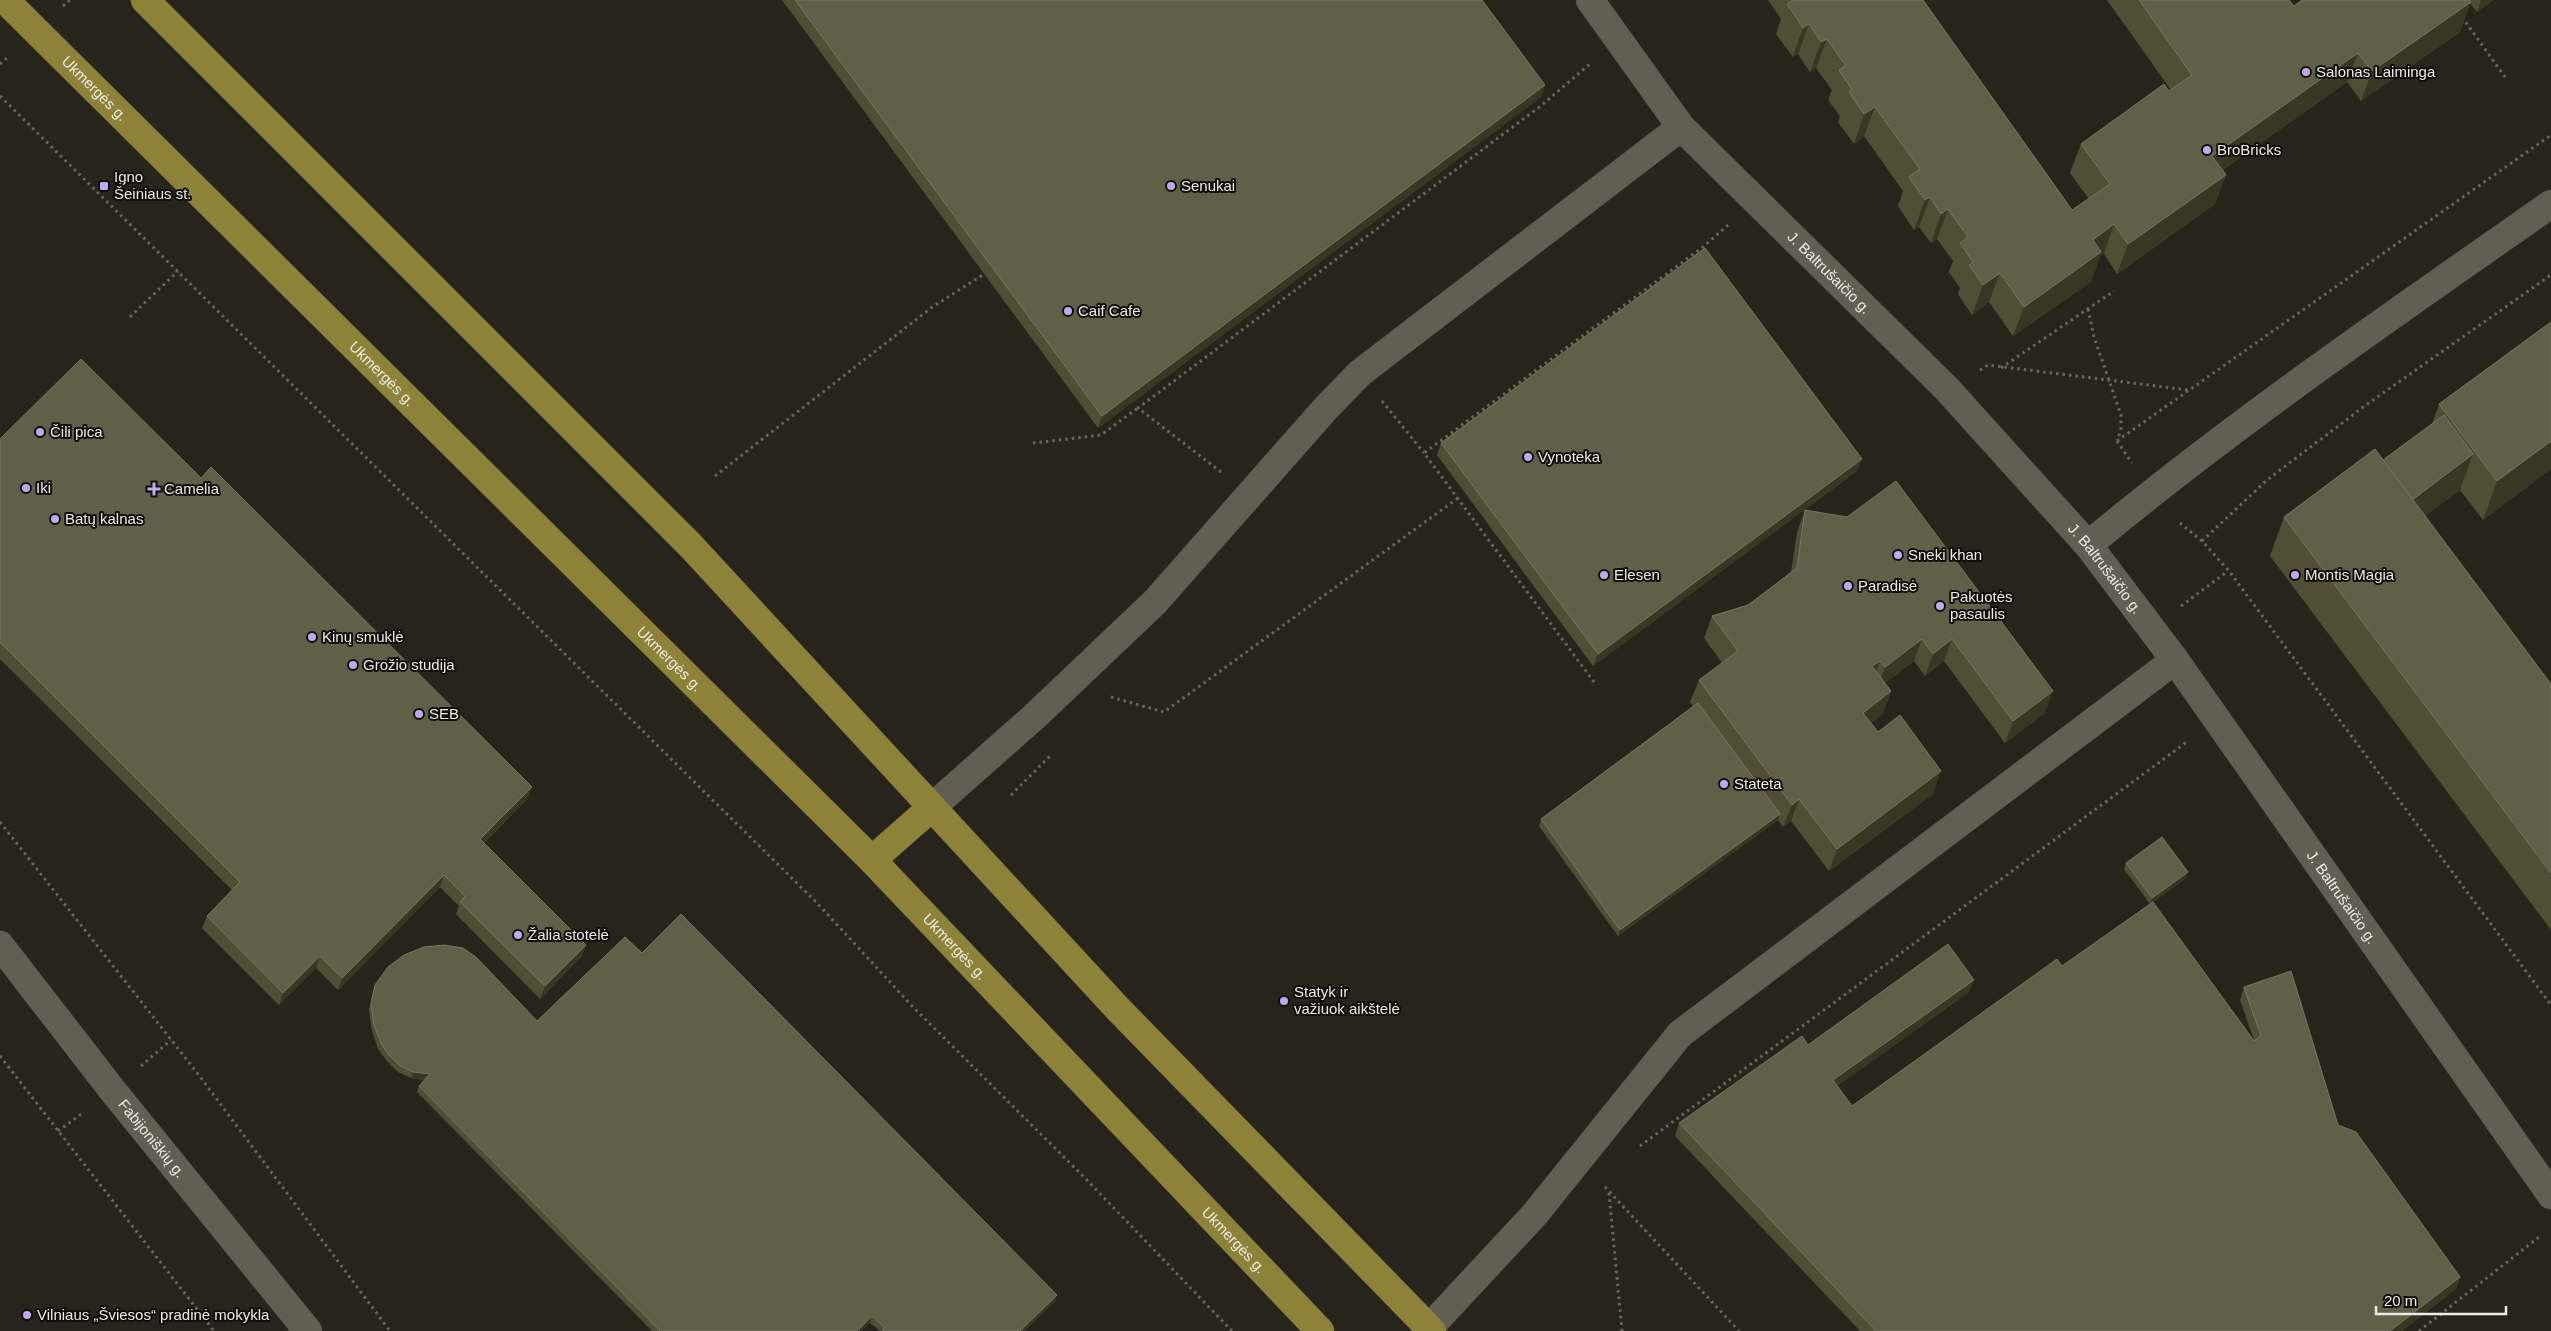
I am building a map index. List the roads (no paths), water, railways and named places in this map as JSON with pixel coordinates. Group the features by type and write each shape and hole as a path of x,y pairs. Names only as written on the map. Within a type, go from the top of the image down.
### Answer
{"highway":[{"name":"Ukmergės g.","path":"5,0 872,860 1320,1331"},
{"path":"145,0 690,545 1119,1010 1431,1329"},
{"path":"872,860 932,808"}],"street":[{"name":"J. Baltrušaičio g.","path":"1590,0 1681,126 1754,201 1947,389 2088,544 2175,660 2551,1195"},
{"path":"932,808 1028,722 1155,602 1360,373 1681,126"},
{"path":"2088,544 2298,381 2551,204"},
{"path":"1431,1329 1535,1214 1680,1034 2175,660"},
{"name":"Fabijoniškių g.","path":"0,945 113,1090 308,1331"}],"place":[{"name":"Salonas Laiminga","path":"2306,72"},
{"name":"BroBricks","path":"2207,150"},
{"name":"Igno Šeiniaus st.","path":"104,186"},
{"name":"Senukai","path":"1171,186"},
{"name":"Caif Cafe","path":"1068,311"},
{"name":"Čili pica","path":"40,432"},
{"name":"Vynoteka","path":"1528,457"},
{"name":"Iki","path":"26,488"},
{"name":"Camelia","path":"154,489"},
{"name":"Batų kalnas","path":"55,519"},
{"name":"Sneki khan","path":"1898,555"},
{"name":"Elesen","path":"1604,575"},
{"name":"Montis Magia","path":"2295,575"},
{"name":"Paradisė","path":"1848,586"},
{"name":"Pakuotės pasaulis","path":"1940,606"},
{"name":"Kinų smuklė","path":"312,637"},
{"name":"Grožio studija","path":"353,665"},
{"name":"SEB","path":"419,714"},
{"name":"Stateta","path":"1724,784"},
{"name":"Žalia stotelė","path":"518,935"},
{"name":"Statyk ir važiuok aikštelė","path":"1284,1001"},
{"name":"Vilniaus „Šviesos“ pradinė mokykla","path":"27,1315"}]}
